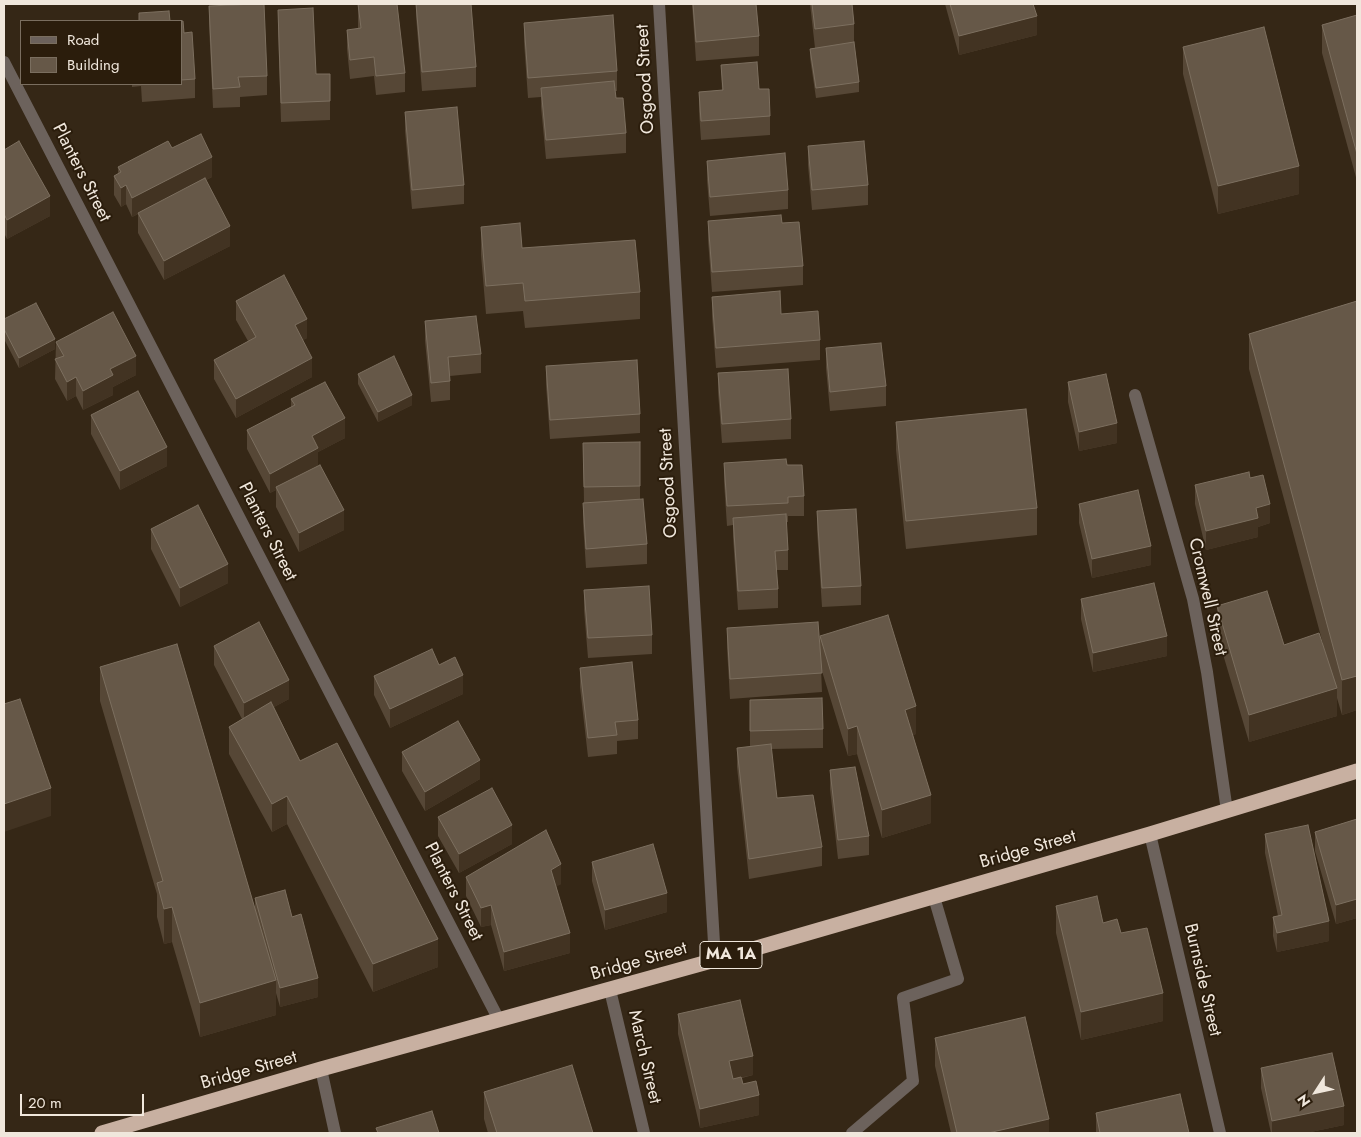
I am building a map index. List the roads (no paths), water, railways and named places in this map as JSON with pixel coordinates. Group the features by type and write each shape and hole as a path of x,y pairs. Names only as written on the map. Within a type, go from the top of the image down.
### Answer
{"highway":[{"name":"Bridge Street","path":"102,1133 321,1069 610,990 934,897 1227,812 1357,771"}],"street":[{"name":"Osgood Street","path":"659,4 715,960"},
{"name":"Planters Street","path":"4,62 499,1020"},
{"name":"Cromwell Street","path":"1135,395 1193,599 1207,672 1227,812"},
{"name":"Burnside Street","path":"1150,834 1220,1133"},
{"path":"852,1133 913,1081 903,998 958,979 934,897"},
{"name":"March Street","path":"610,990 644,1133"},
{"path":"321,1069 335,1133"}]}
